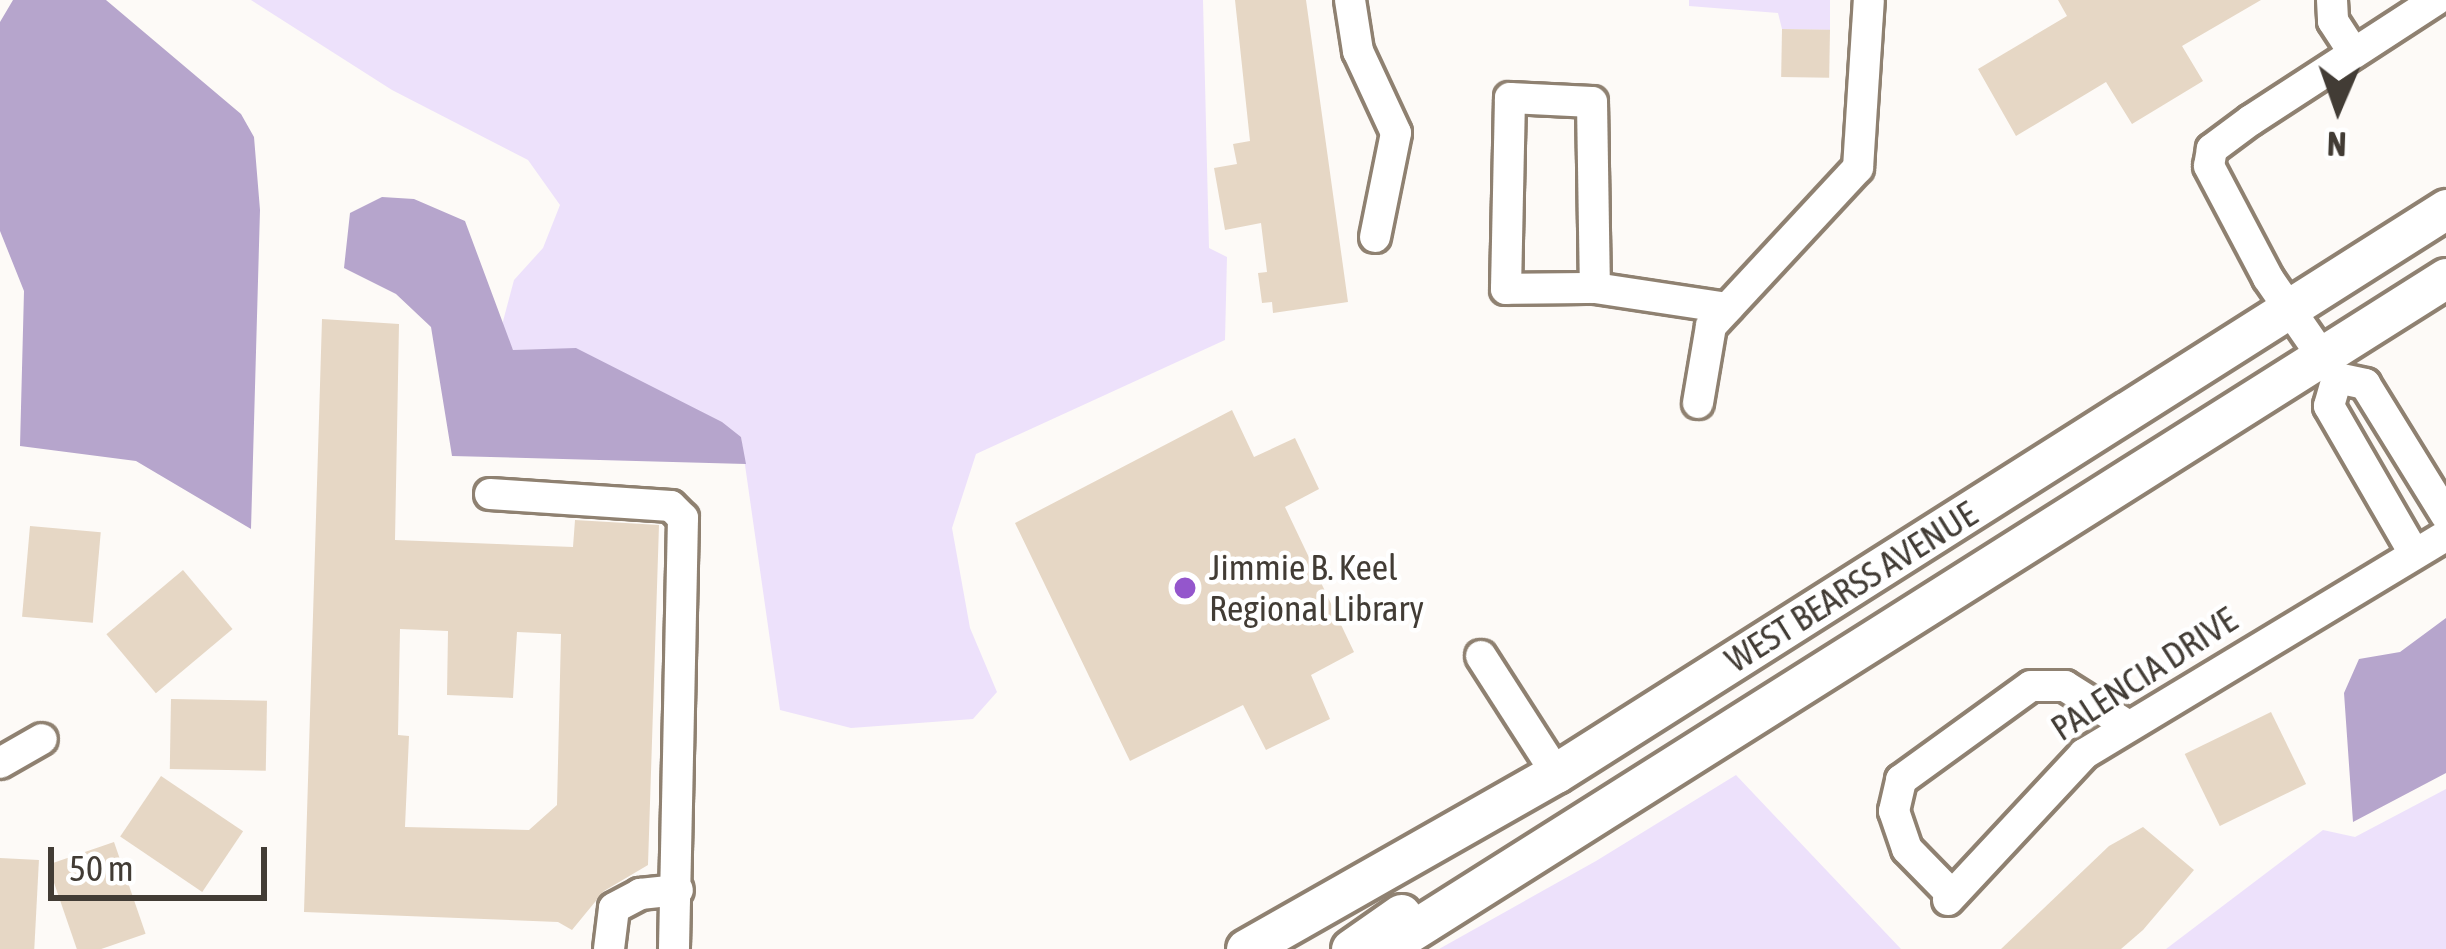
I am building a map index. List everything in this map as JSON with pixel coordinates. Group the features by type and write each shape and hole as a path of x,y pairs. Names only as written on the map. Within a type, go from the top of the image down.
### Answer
{"main road":[{"name":"WEST BEARSS AVENUE","path":"1246,949 1301,925 1556,773 2446,208"},
{"name":"WEST BEARSS AVENUE","path":"1384,949 2331,368 2446,278"},
{"path":"1351,949 1540,831 1556,773"}],"street":[{"path":"1351,0 1358,51 1396,133 1375,237"},
{"path":"1698,403 1711,326 1858,168 1869,0"},
{"path":"2332,0 2333,21 2354,53"},
{"path":"2422,4 2212,149 2214,183 2290,308 2331,368 2366,384 2446,515"},
{"path":"1595,288 1592,102 1510,98 1506,289 1595,288 1727,308"},
{"path":"2331,368 2329,406 2414,553"},
{"path":"490,494 671,506 683,518 674,949"},
{"name":"PALENCIA DRIVE","path":"2127,724 2065,686 2031,686 1901,780 1894,812 1907,849 1950,898 2066,769 2127,724 2446,536"},
{"path":"1481,656 1556,773"},
{"path":"0,763 42,739"},
{"path":"609,949 614,908 640,894 678,890"}],"shaded area":[{"path":"13,0 106,0 241,114 254,137 260,210 251,529 136,461 20,446 24,291 0,231 0,22"},
{"path":"251,0 1203,0 1209,248 1227,257 1225,340 976,454 952,528 970,628 997,692 973,719 851,728 780,710 741,437 576,349 513,350 502,325 514,280 543,248 560,205 528,160 392,90"},
{"path":"1689,0 1830,0 1830,30 1782,29 1778,13 1689,6"},
{"path":"382,197 414,199 465,221 513,350 576,348 722,422 741,437 746,464 452,456 431,327 396,294 344,268 350,213"},
{"path":"2446,618 2446,773 2353,822 2344,693 2359,659 2400,652"},
{"path":"1736,775 1901,949 1439,949 1596,861"},
{"path":"2446,789 2446,949 2166,949 2323,830 2355,837"}],"building":[{"path":"1235,0 1306,0 1348,302 1273,313 1272,302 1262,303 1258,273 1267,272 1261,223 1225,230 1214,168 1237,164 1233,144 1250,141"},
{"path":"2058,0 2261,0 2182,46 2203,81 2132,124 2106,82 2016,136 1978,69 2067,16"},
{"path":"1782,29 1830,30 1829,78 1781,77"},
{"path":"322,319 399,324 395,540 573,547 575,520 659,525 648,865 604,891 572,930 558,922 304,912","holes":["400,629 448,631 447,695 513,698 517,632 561,634 557,805 529,830 405,827 409,736 398,735"]},
{"name":"Jimmie B. Keel Regional Library","path":"1232,410 1254,457 1295,438 1319,489 1285,507 1354,652 1311,675 1330,719 1266,750 1243,705 1130,761 1015,523"},
{"path":"30,526 101,532 93,623 22,617"},
{"path":"183,570 232,629 156,693 106,634"},
{"path":"171,699 267,701 266,771 170,769"},
{"path":"2271,712 2306,784 2220,826 2185,754"},
{"path":"161,776 243,831 202,892 120,837"},
{"path":"2143,827 2194,870 2121,949 2001,949 2109,846"},
{"path":"114,842 146,934 101,949 77,949 48,865"},
{"path":"0,858 39,860 34,949 0,949"}],"place":[{"name":"Jimmie B. Keel Regional Library","path":"1185,588"}]}
